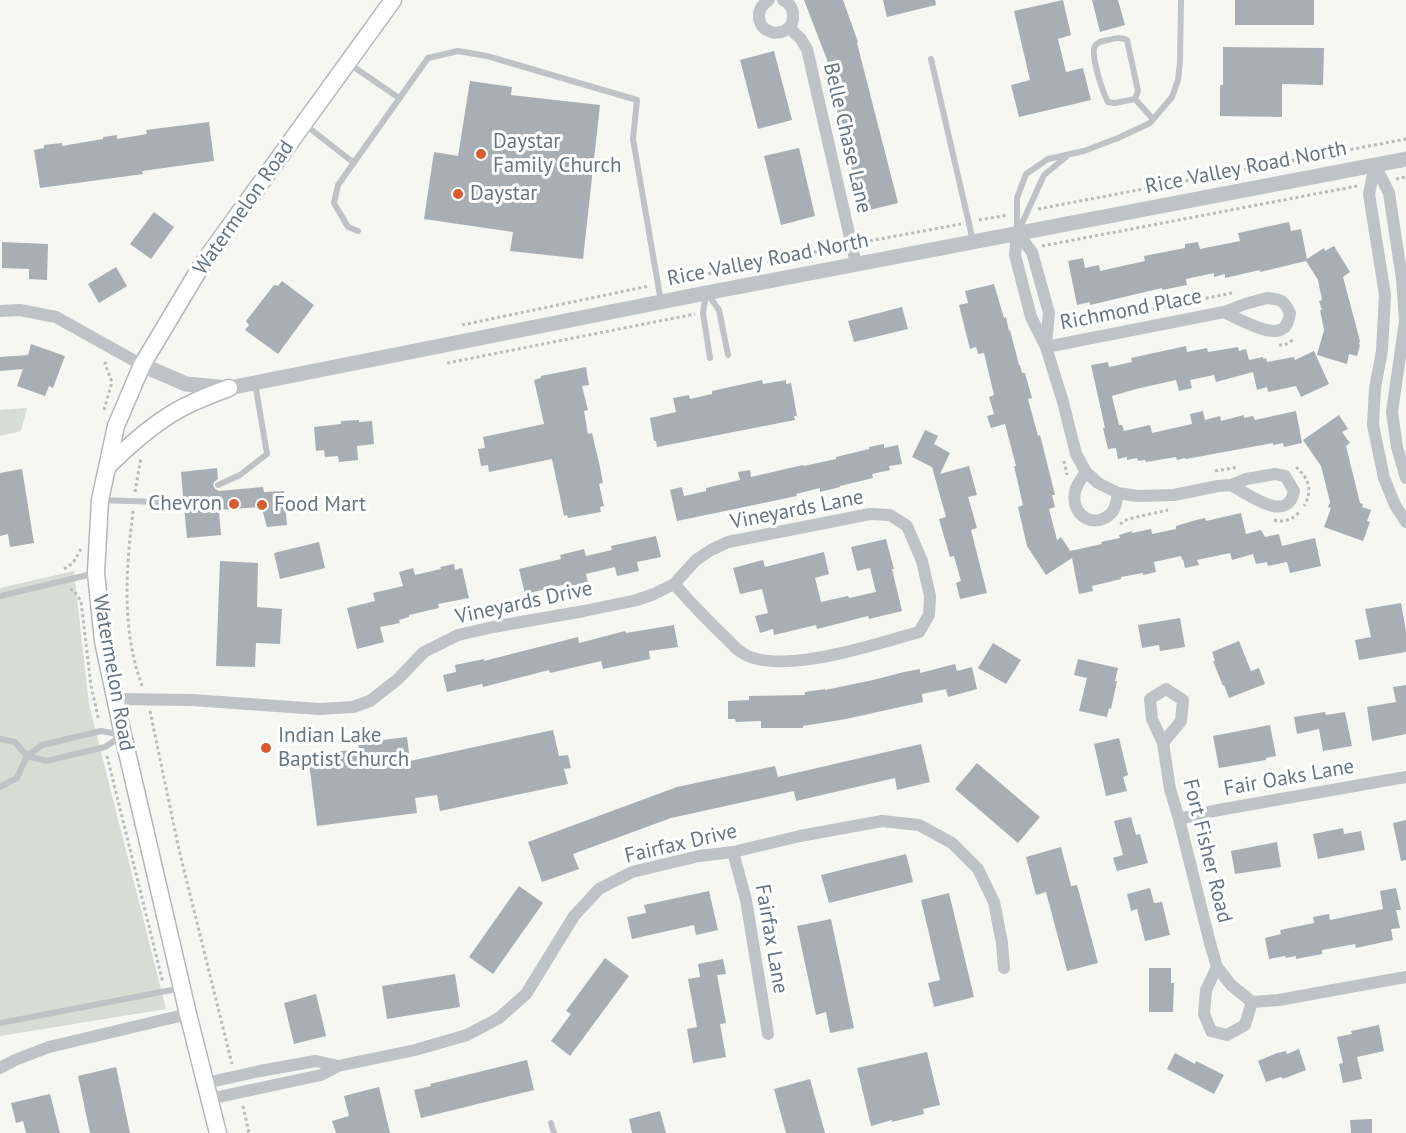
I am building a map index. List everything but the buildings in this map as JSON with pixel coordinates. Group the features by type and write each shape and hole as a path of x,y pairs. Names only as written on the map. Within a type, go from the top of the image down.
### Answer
{"main road":[{"name":"Watermelon Road","path":"218,1133 188,1014 103,640 96,573 100,500 116,426 142,365 203,263 393,0"},
{"path":"107,467 158,423 193,402 229,388"}],"street":[{"path":"769,0 759,12 760,24 774,33 784,31 792,23 793,12 783,0"},
{"name":"Belle Chase Lane","path":"789,28 800,38 807,49 856,264"},
{"name":"Rice Valley Road North","path":"142,365 186,384 229,388 706,293 1406,159"},
{"path":"1375,165 1389,193 1402,279 1406,321 1392,412 1397,447 1406,478"},
{"path":"1375,165 1369,194 1385,295 1382,351 1375,388 1372,425 1384,478 1395,505 1406,522"},
{"path":"1017,233 1032,252 1049,313 1046,347"},
{"path":"1017,233 1015,255 1030,317 1046,347 1076,454 1086,472 1098,483 1118,493 1137,496 1174,495 1231,485 1246,479 1275,474 1285,476 1294,491 1293,499 1287,505 1269,506 1231,485"},
{"name":"Richmond Place","path":"1046,347 1224,312 1267,298 1278,299 1286,304 1290,313 1288,323 1282,329 1272,332 1224,312"},
{"path":"0,311 20,310 56,317 142,365"},
{"path":"1086,472 1077,484 1074,501 1081,517 1099,520 1108,516 1114,509 1118,493"},
{"name":"Vineyards Lane","path":"870,514 890,515 906,526 922,561 930,596 929,615 919,632 848,651 795,661 758,661 742,653 715,629 674,584 696,560 728,542 870,514"},
{"name":"Vineyards Drive","path":"115,699 192,700 319,709 353,707 370,701 398,679 424,652 458,635 637,600 674,584"},
{"name":"Fort Fisher Road","path":"1163,743 1170,789 1217,967 1231,985 1252,1002"},
{"name":"Fair Oaks Lane","path":"1179,819 1406,777"},
{"name":"Fairfax Drive","path":"208,1091 235,1077 316,1061 338,1066 415,1050 467,1035 500,1018 525,994 574,916 599,889 632,872 699,856 733,852 800,836 882,821 919,825 952,843 978,869 994,902 1004,968"},
{"name":"Fairfax Lane","path":"733,852 746,900 768,1034"},
{"path":"1217,967 1206,990 1204,1014 1211,1031 1227,1035 1245,1024 1252,1002 1279,1000 1406,977"},
{"path":"0,1068 49,1047 188,1014"},
{"path":"208,1091 240,1092 321,1075 338,1066"}],"lane":[{"path":"1017,233 1017,198 1026,174 1048,159 1068,155 1118,138 1150,123 1172,97 1178,80 1180,62 1181,0"},
{"path":"1120,37 1127,40 1138,91 1135,99 1108,102 1104,95 1094,55 1094,46 1098,43 1120,37"},
{"path":"358,231 348,227 334,203 338,185 428,58 458,51 487,56 637,100 633,139 661,302"},
{"path":"931,59 973,242"},
{"path":"348,63 399,98"},
{"path":"1135,99 1153,119"},
{"path":"303,124 354,163"},
{"path":"1017,233 1044,175 1068,155"},
{"path":"706,293 702,313 710,358"},
{"path":"706,293 719,310 728,355"},
{"path":"218,485 240,475 267,454 255,382"},
{"path":"100,500 184,501"},
{"path":"0,596 96,573"},
{"path":"0,787 17,778 27,756 42,745 101,731 123,735"},
{"path":"0,739 15,742 27,756 46,761 105,747 123,735"},
{"path":"0,1023 182,988"},
{"path":"551,1123 554,1133"}],"path":[{"path":"1026,211 1406,139"},
{"path":"1384,181 1406,177"},
{"path":"1030,248 1371,184"},
{"path":"459,325 852,244 1017,213"},
{"path":"447,363 702,313"},
{"path":"1062,455 1068,480"},
{"path":"141,457 127,575 133,655 160,752 179,850 235,1077"},
{"path":"1270,519 1279,522 1297,515 1309,496 1306,478 1293,465"},
{"path":"1216,471 1238,466"},
{"path":"1112,529 1128,519 1169,510"},
{"path":"240,1092 249,1133"}],"shaded area":[{"path":"27,408 21,431 0,436 0,410"},
{"path":"74,571 89,704 166,1009 0,1036 0,588"}],"place":[{"name":"Daystar Family Church","path":"481,154"},
{"name":"Daystar","path":"458,194"},
{"name":"Chevron","path":"234,504"},
{"name":"Food Mart","path":"262,505"},
{"name":"Indian Lake Baptist Church","path":"266,748"}]}
